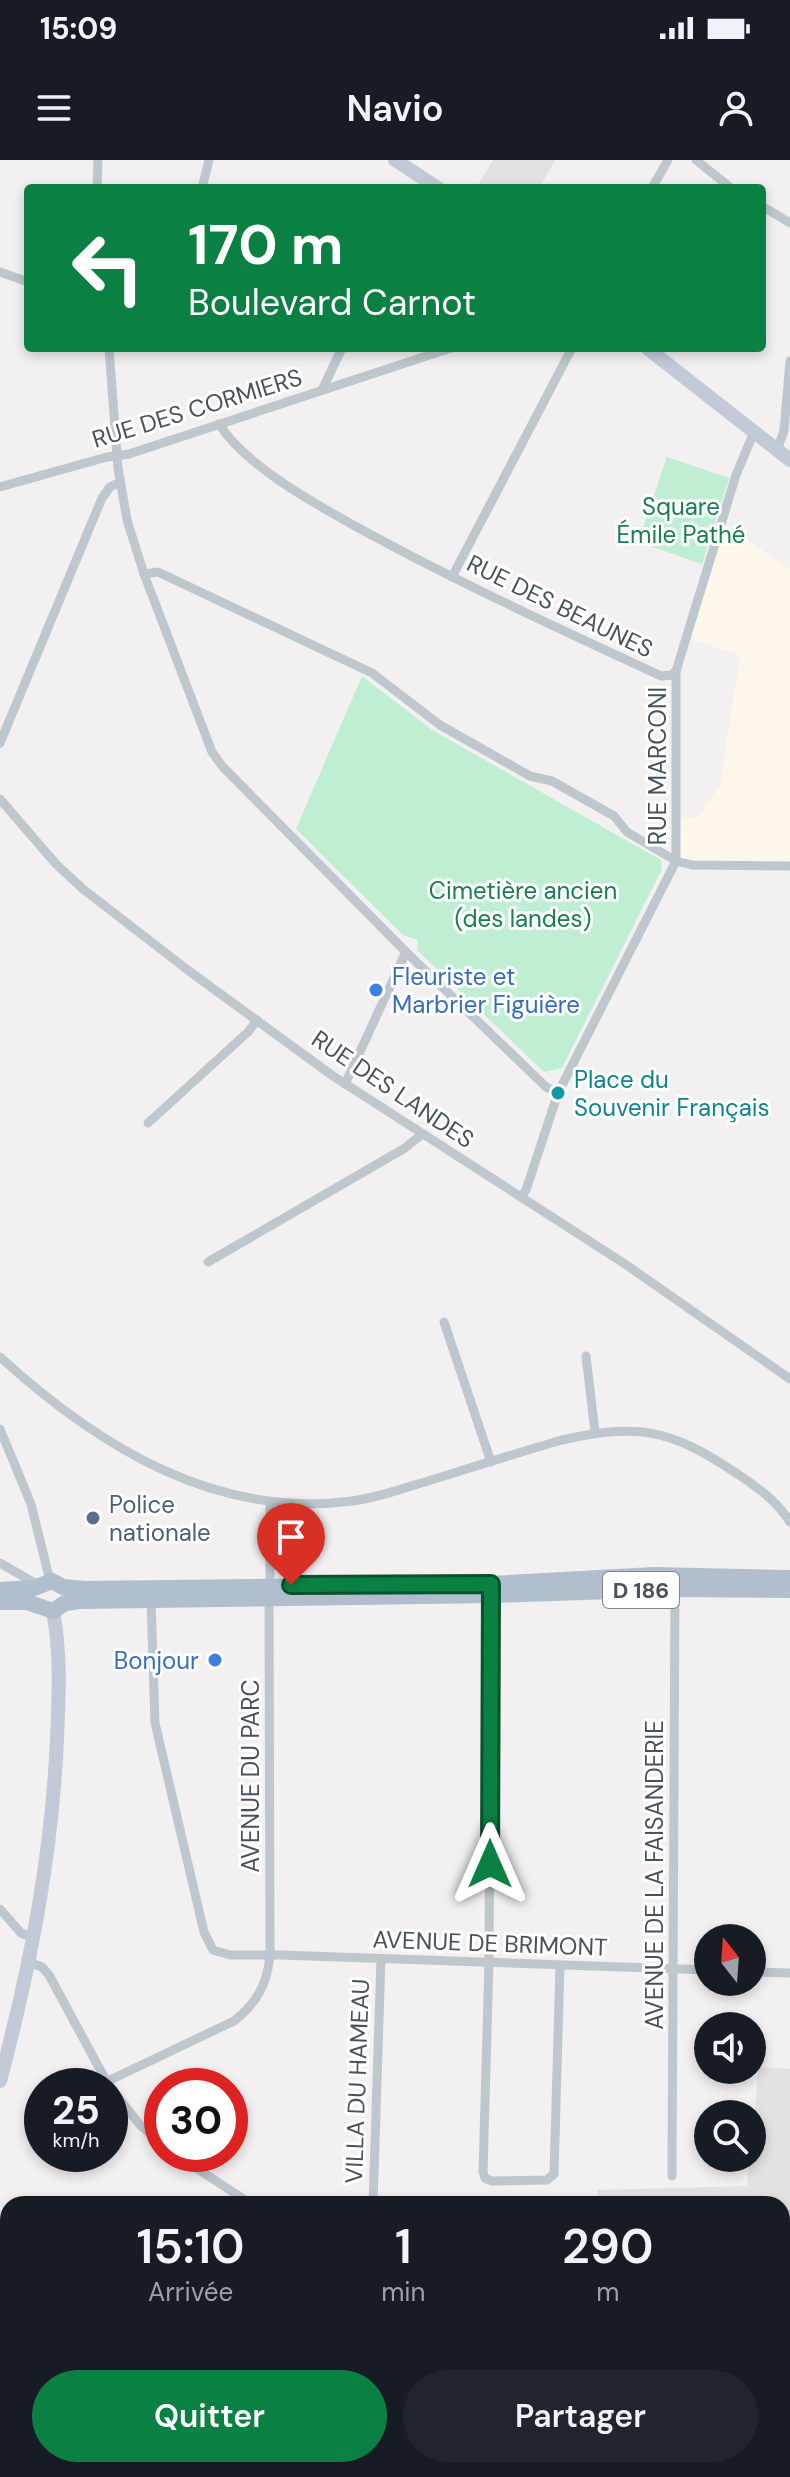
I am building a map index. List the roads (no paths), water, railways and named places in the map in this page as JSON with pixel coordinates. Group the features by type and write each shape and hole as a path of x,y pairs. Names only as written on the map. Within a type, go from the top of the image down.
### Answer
{"main road":[{"name":"D 186","path":"0,1602 27,1602 50,1594 85,1589 491,1589 790,1578"},
{"name":"D 186","path":"675,1582 790,1590"},
{"name":"D 186","path":"0,1590 122,1601 270,1591"}],"street":[{"path":"97,184 98,160"},
{"path":"203,184 209,160"},
{"path":"395,160 428,184"},
{"path":"654,184 668,160"},
{"path":"696,160 726,184"},
{"path":"766,208 790,223"},
{"path":"0,272 24,281"},
{"path":"109,352 120,482 127,520 144,574 217,760 406,952 546,1087 558,1093"},
{"path":"322,390 340,352"},
{"name":"RUE DES CORMIERS","path":"0,487 118,456 439,352"},
{"path":"452,577 570,352"},
{"path":"652,352 790,460"},
{"path":"777,450 784,431 790,361"},
{"name":"RUE DES BEAUNES","path":"219,424 238,447 299,494 452,577 661,676 672,675 676,671 736,475 754,432"},
{"path":"0,743 102,498 110,487 120,482"},
{"path":"144,574 158,572 361,667 440,725 530,776 552,781 614,816 627,832 676,861 692,865 790,866"},
{"name":"RUE MARCONI","path":"676,671 676,861"},
{"name":"RUE DES LANDES","path":"0,799 56,864 83,889 257,1020 345,1084 625,1264 790,1379"},
{"path":"521,1197 558,1093 676,861"},
{"path":"345,1084 406,952"},
{"path":"148,1123 248,1032 257,1020"},
{"path":"208,1262 405,1148 421,1135"},
{"path":"444,1322 491,1462"},
{"path":"586,1356 595,1432"},
{"path":"0,1357 43,1394 126,1452 207,1489 270,1502 308,1504 353,1501 595,1432 629,1430 690,1444 765,1492 790,1522"},
{"path":"0,1429 31,1504 58,1640 55,1781 49,1851 29,1962 0,2081"},
{"name":"AVENUE DU PARC","path":"128,2076 219,2030 247,2011 264,1985 270,1954 270,1502"},
{"path":"0,1563 50,1594"},
{"name":"AVENUE DE LA FAISANDERIE","path":"672,2176 675,1582"},
{"path":"491,1589 489,1962 483,2172 485,2178 492,2181 547,2180 554,2174 560,1965"},
{"name":"AVENUE DE BRIMONT","path":"151,1600 152,1709 204,1932 213,1950 230,1955 694,1970"},
{"path":"0,1909 21,1933 34,1938"},
{"name":"VILLA DU HAMEAU","path":"373,2196 381,1959"},
{"path":"29,1962 42,1967 49,1975 100,2068"},
{"path":"766,1972 790,1973"},
{"path":"128,2110 144,2128"},
{"path":"202,2172 239,2196"}],"place":[{"name":"Fleuriste et Marbrier Figuière","path":"376,990"},
{"name":"Place du Souvenir Français","path":"558,1093"},
{"name":"Police nationale","path":"93,1518"},
{"name":"Bonjour","path":"215,1660"}],"park label":[{"name":"Square Émile Pathé","path":"681,520"},
{"name":"Cimetière ancien (des landes)","path":"523,904"}]}
